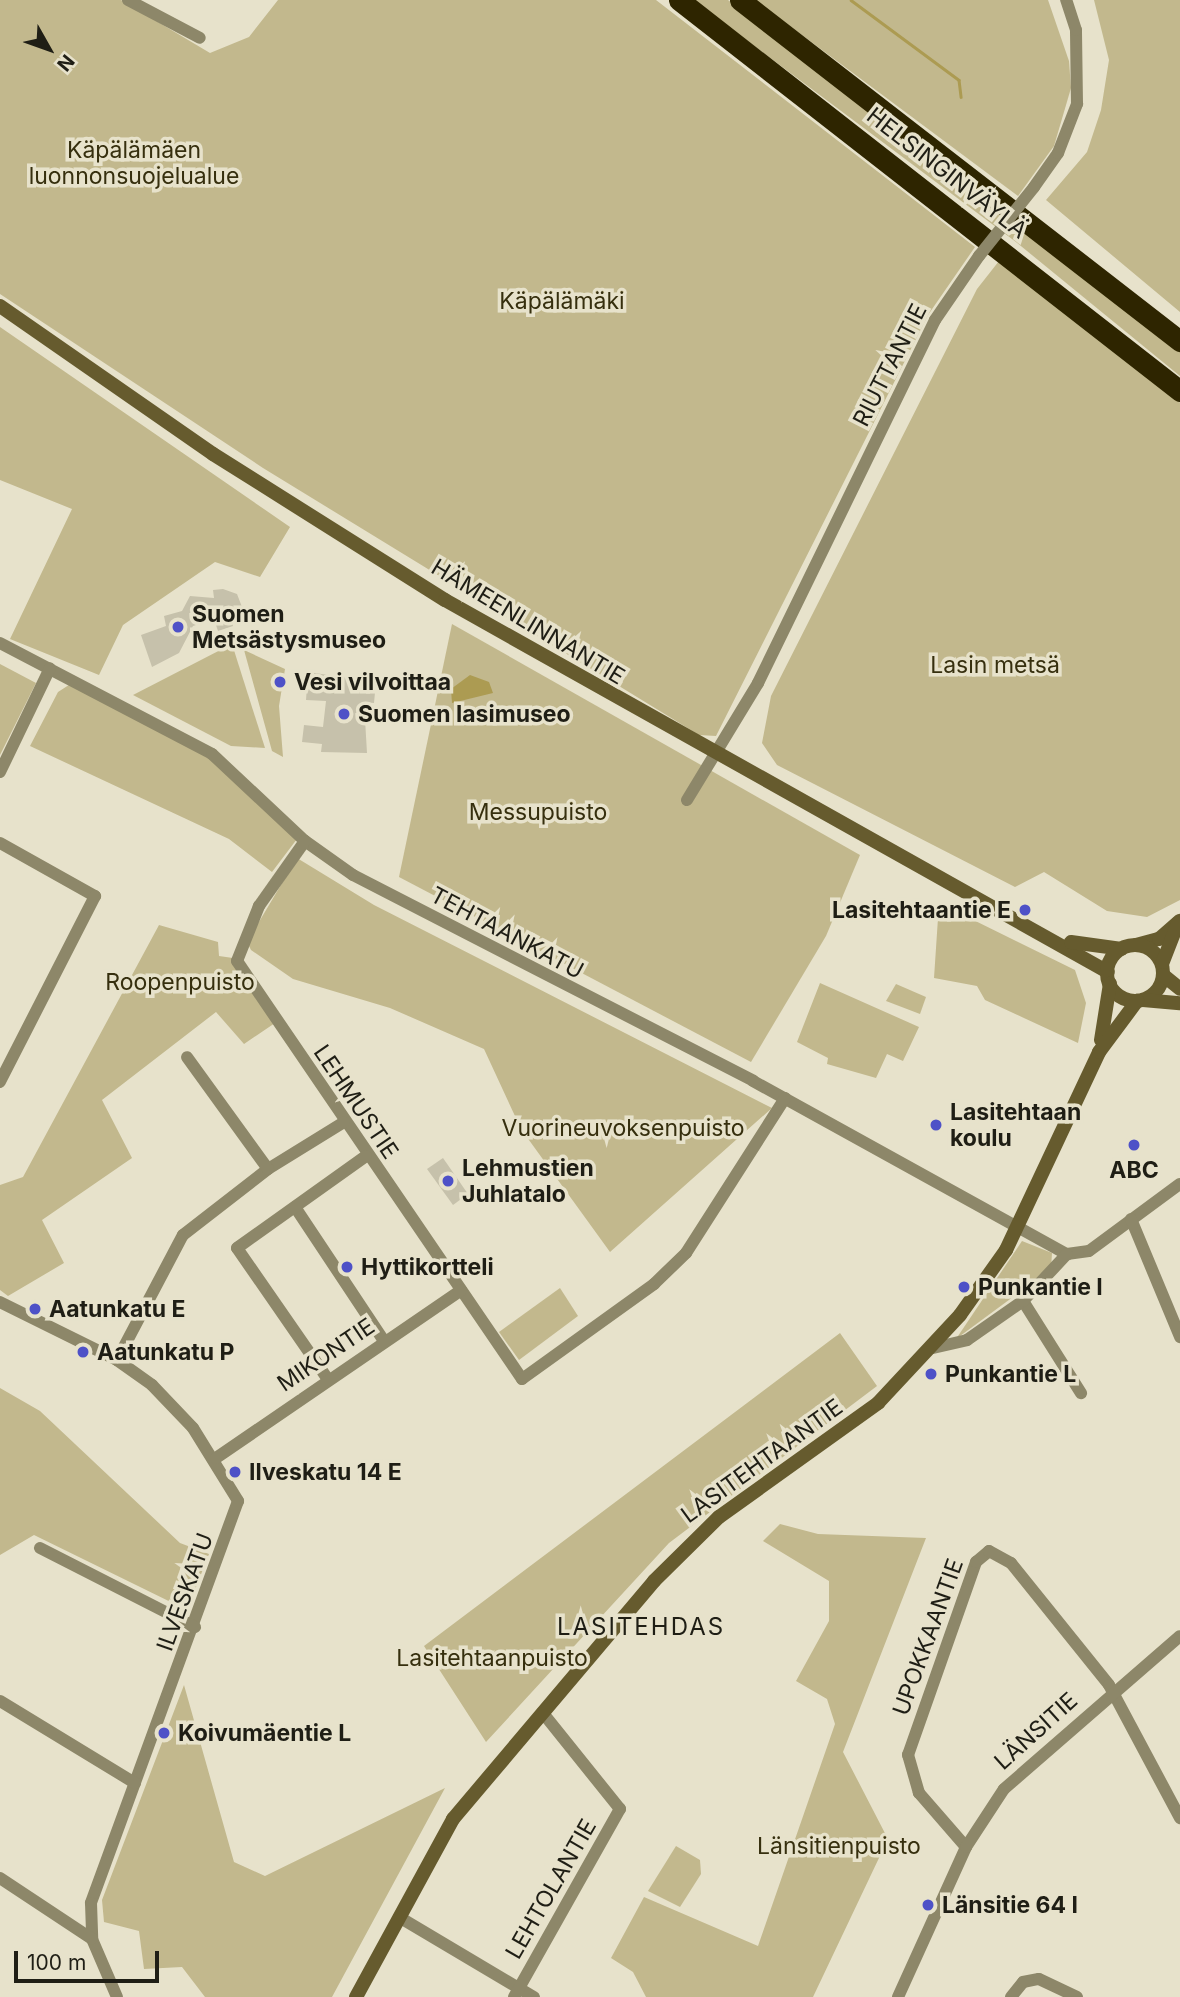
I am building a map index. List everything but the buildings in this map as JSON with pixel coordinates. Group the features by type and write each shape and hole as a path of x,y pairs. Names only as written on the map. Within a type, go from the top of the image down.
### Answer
{"highway":[{"name":"HELSINGINVÄYLÄ","path":"679,0 1180,391"},
{"name":"HELSINGINVÄYLÄ","path":"740,0 1180,341"}],"main road":[{"name":"HÄMEENLINNANTIE","path":"0,306 213,454 445,600 925,875 1055,939 1109,978"},
{"path":"1180,922 1159,939 1129,947 1109,978 1121,997 1180,1003"},
{"path":"1139,1000 1155,993 1180,922"},
{"name":"HÄMEENLINNANTIE","path":"1055,939 1129,947"},
{"path":"1129,947 1151,950 1162,970 1180,989"},
{"name":"LASITEHTAANTIE","path":"1099,1052 1109,978"},
{"name":"LASITEHTAANTIE","path":"356,1997 453,1819 542,1712 697,1535 870,1409 933,1348 1017,1228 1099,1052 1139,1000"}],"street":[{"path":"128,0 200,38"},
{"name":"RIUTTANTIE","path":"687,800 717,755 935,320 979,256 1058,153 1077,104 1076,30 1066,0"},
{"name":"TEHTAANKATU","path":"0,643 212,754 305,841 409,905 785,1098 1067,1254"},
{"path":"0,772 50,668"},
{"name":"LEHMUSTIE","path":"305,841 259,906 237,961 366,1156 522,1379 628,1304 694,1243 785,1098"},
{"path":"0,843 95,895 0,1082"},
{"path":"187,1057 268,1168"},
{"path":"117,1360 183,1235 268,1168 344,1122"},
{"path":"327,1378 237,1248 366,1156"},
{"path":"933,1348 967,1340 1023,1300 1067,1254 1089,1251 1180,1184"},
{"path":"295,1207 384,1341"},
{"path":"1131,1219 1180,1337"},
{"name":"MIKONTIE","path":"216,1458 327,1378 461,1290"},
{"path":"1023,1300 1081,1393"},
{"name":"ILVESKATU","path":"0,1302 117,1360 171,1403 216,1458 236,1491 238,1510 94,1890 92,1939 117,1997"},
{"path":"40,1548 195,1628"},
{"name":"UPOKKAANTIE","path":"966,1847 919,1793 908,1755 979,1556 994,1551 1007,1557 1114,1691 1180,1818"},
{"name":"LÄNSITIE","path":"898,1997 966,1847 1017,1774 1180,1636"},
{"path":"0,1701 135,1783"},
{"name":"LEHTOLANTIE","path":"516,1993 620,1809 542,1712"},
{"path":"0,1878 92,1939"},
{"name":"LEHTOLANTIE","path":"400,1917 516,1993 534,1997"},
{"path":"1010,1997 1023,1982 1039,1979 1077,1997"}],"green space":[{"name":"Käpälämäki","path":"0,0 121,0 210,53 249,37 278,0 656,0 975,247 928,315 716,736 699,735 263,468 0,294"},
{"path":"693,0 728,0 988,196 1180,352 1180,376 1016,242"},
{"path":"755,0 1048,0 1069,61 1071,88 1054,146 1018,196"},
{"path":"1094,0 1180,0 1180,312 1046,200 1087,152 1101,110 1109,60"},
{"name":"Lasin metsä","path":"999,261 1180,403 1180,900 1147,917 1107,911 1044,872 1015,887 777,765 762,743 771,696 977,289"},
{"path":"0,327 290,527 260,577 215,562 123,625 99,675 10,639 72,509 0,480"},
{"name":"Messupuisto","path":"452,624 860,855 826,936 751,1062 399,877"},
{"path":"232,644 265,748 231,746 133,695"},
{"path":"244,650 285,669 279,706 283,757 272,751"},
{"path":"0,664 36,683 0,755"},
{"path":"72,683 208,756 297,839 272,872 229,839 30,746 58,692"},
{"name":"Vuorineuvoksenpuisto","path":"297,858 374,905 772,1108 610,1252 521,1129 484,1049 390,1008 293,979 251,950 247,942"},
{"path":"939,903 1075,970 1086,1003 1078,1043 985,1000 977,986 934,978"},
{"name":"Roopenpuisto","path":"159,925 218,942 219,956 233,958 275,1023 244,1044 216,1012 102,1100 132,1158 42,1220 64,1263 8,1296 0,1290 0,1185 23,1177"},
{"path":"820,983 919,1027 903,1061 887,1054 876,1078 827,1064 828,1058 797,1042"},
{"path":"896,984 926,997 920,1014 886,1001"},
{"path":"1022,1241 1052,1253 1051,1269 956,1339"},
{"path":"560,1288 578,1316 519,1360 499,1332"},
{"name":"Lasitehtaanpuisto","path":"840,1333 877,1386 669,1543 486,1742 424,1646"},
{"path":"0,1388 40,1411 180,1543 209,1554 187,1610 34,1535 0,1555"},
{"name":"Länsitienpuisto","path":"780,1524 818,1534 926,1538 843,1752 888,1839 813,1997 646,1997 633,1972 611,1958 644,1897 758,1946 835,1724 827,1699 796,1681 829,1621 829,1581 763,1541"},
{"path":"184,1685 234,1862 265,1876 445,1788 332,1997 205,1997 182,1967 144,1969 139,1931 104,1922 102,1900"},
{"path":"676,1846 700,1860 701,1874 680,1907 648,1891"}],"shaded area":[{"path":"470,675 489,682 493,693 452,703 451,689"}],"waterway":[{"path":"851,0 959,80 961,97"}],"place":[{"name":"Suomen Metsästysmuseo","path":"178,627"},
{"name":"Vesi vilvoittaa","path":"280,682"},
{"name":"Suomen lasimuseo","path":"344,714"},
{"name":"Lasitehtaantie E","path":"1025,910"},
{"name":"Lasitehtaan koulu","path":"936,1125"},
{"name":"ABC","path":"1134,1145"},
{"name":"Lehmustien Juhlatalo","path":"448,1181"},
{"name":"Hyttikortteli","path":"347,1267"},
{"name":"Punkantie I","path":"964,1287"},
{"name":"Aatunkatu E","path":"35,1309"},
{"name":"Aatunkatu P","path":"83,1352"},
{"name":"Punkantie L","path":"931,1374"},
{"name":"Ilveskatu 14 E","path":"235,1472"},
{"name":"Koivumäentie L","path":"164,1733"},
{"name":"Länsitie 64 I","path":"928,1905"}],"district":[{"name":"LASITEHDAS","path":"641,1627"}],"park label":[{"name":"Käpälämäen luonnonsuojelualue","path":"134,163"}]}
